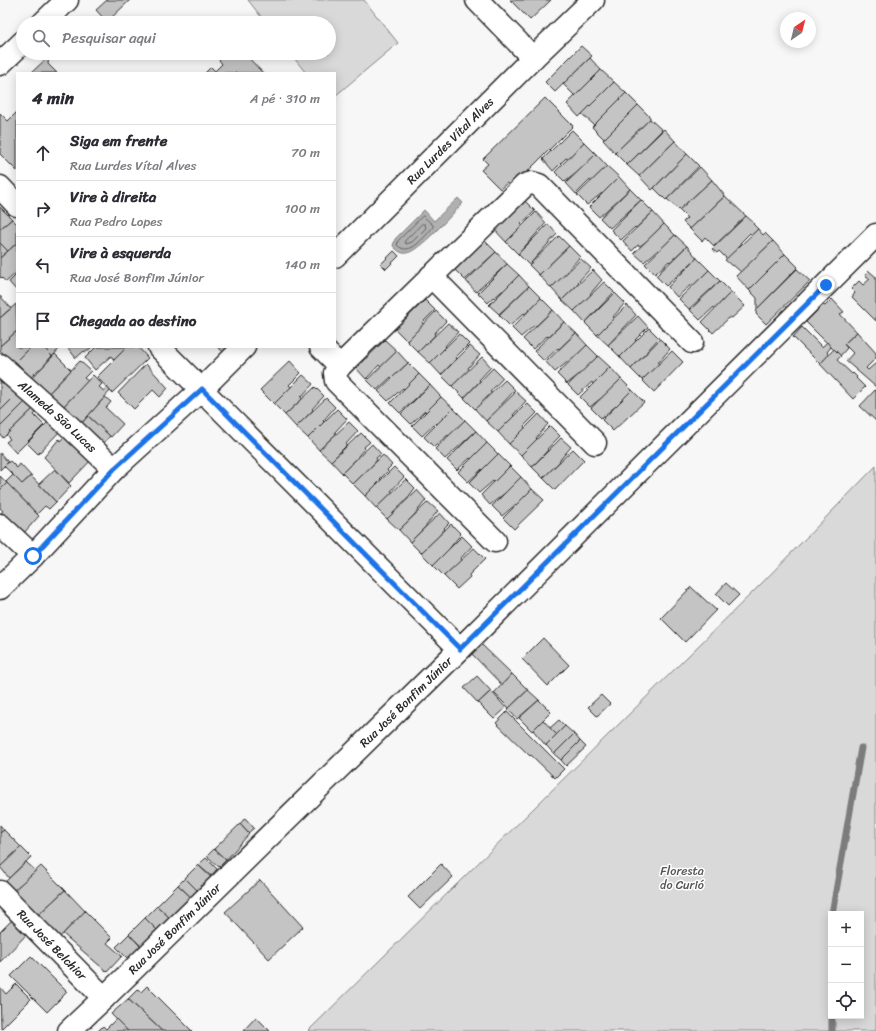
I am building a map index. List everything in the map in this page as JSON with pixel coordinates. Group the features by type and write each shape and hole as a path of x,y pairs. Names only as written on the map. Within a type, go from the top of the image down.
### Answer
{"street":[{"path":"50,16 67,0"},
{"path":"478,0 533,58"},
{"name":"Rua Lurdes Vítal Alves","path":"336,255 593,0"},
{"path":"495,541 336,381 335,373 340,366 525,185 532,183 539,185 692,342"},
{"path":"0,187 16,204"},
{"name":"Rua José Bonfim Júnior","path":"69,1031 460,649 876,235"},
{"path":"431,276 595,443"},
{"path":"160,348 460,649"},
{"path":"0,588 33,556 114,469 202,389 243,348"},
{"path":"322,348 340,366"},
{"name":"Alameda São Lucas","path":"0,365 69,426 114,469"},
{"path":"0,525 33,556"},
{"name":"Rua José Belchior","path":"0,892 104,998"}],"green space":[{"path":"248,0 364,0 398,43 336,95 336,72 305,72 296,60 336,60 336,16 261,16"},
{"name":"Floresta do Curió","path":"876,466 876,1031 308,1031 761,584"}],"water":[{"path":"458,198 463,203 419,247 406,253 402,253 393,246 395,239 424,210 434,221"}],"building":[{"path":"107,0 130,0 113,16 102,16 96,10"},
{"path":"510,0 551,0 530,20"},
{"path":"581,46 592,56 555,92 545,82"},
{"path":"590,58 601,70 575,96 563,84"},
{"path":"45,60 48,60 48,64 56,72 32,72"},
{"path":"219,60 251,60 262,72 206,72 211,67 215,71 222,64"},
{"path":"601,70 614,82 579,117 567,104"},
{"path":"614,82 626,93 594,125 582,114"},
{"path":"626,93 638,105 604,139 592,127"},
{"path":"545,98 573,126 511,188 507,183 500,189 481,170 488,164 483,159"},
{"path":"638,105 650,117 650,119 615,153 603,140"},
{"path":"0,113 8,121 16,113 16,170 0,154"},
{"path":"650,119 662,130 627,165 615,153"},
{"path":"664,129 675,141 639,176 627,165"},
{"path":"572,130 584,142 568,159 566,158 553,171 543,159"},
{"path":"675,141 687,154 652,190 639,176"},
{"path":"584,142 596,154 565,182 555,172"},
{"path":"596,154 607,166 576,194 566,183"},
{"path":"687,154 699,166 666,200 654,188"},
{"path":"607,166 619,177 603,194 602,193 587,205 577,195"},
{"path":"700,167 712,180 679,210 667,199"},
{"path":"619,177 630,189 599,217 589,207"},
{"path":"712,180 725,196 690,229 683,222 687,218 679,210"},
{"path":"630,189 641,200 610,228 600,218"},
{"path":"725,196 746,216 714,246 705,237 702,241 690,229"},
{"path":"524,200 535,211 521,224 523,226 506,242 495,230"},
{"path":"641,200 653,212 621,240 611,230"},
{"path":"0,207 12,219 0,229"},
{"path":"536,212 546,223 518,254 506,242"},
{"path":"653,212 664,224 648,240 640,246 638,245 632,251 623,241"},
{"path":"746,216 758,229 752,235 750,233 740,243 741,245 727,259 719,251 717,253 712,249"},
{"path":"12,219 16,223 16,244 8,251 0,243 0,229"},
{"path":"548,224 557,234 529,265 518,254"},
{"path":"664,224 675,235 659,251 658,250 644,262 634,253"},
{"path":"758,229 763,235 765,233 773,241 741,272 725,260"},
{"path":"675,235 687,246 655,274 645,264"},
{"path":"559,236 569,246 539,275 529,265"},
{"path":"484,240 496,252 465,280 455,270"},
{"path":"773,241 785,254 749,290 736,276"},
{"path":"0,243 8,251 0,258"},
{"path":"16,244 16,273 6,282 1,277 0,278 0,258"},
{"path":"569,246 580,257 567,271 568,272 551,288 539,275"},
{"path":"687,246 697,258 666,286 656,276"},
{"path":"394,251 399,256 386,269 381,264"},
{"path":"496,252 507,264 476,292 466,281"},
{"path":"785,254 798,267 757,309 757,298 749,290"},
{"path":"697,258 709,270 693,286 692,284 677,297 668,287"},
{"path":"581,259 591,268 562,300 551,288"},
{"path":"507,264 519,275 488,303 478,293"},
{"path":"797,269 810,281 766,324 756,314 757,309"},
{"path":"593,270 602,280 590,294 591,295 574,311 562,300"},
{"path":"709,270 720,281 689,309 679,299"},
{"path":"869,271 876,277 876,321 852,297 855,293 851,289 859,281 863,285 870,279 865,275"},
{"path":"16,275 16,290 9,282"},
{"path":"519,275 529,286 499,314 489,305"},
{"path":"720,281 731,292 715,309 714,307 700,320 690,310"},
{"path":"604,282 614,292 585,323 574,311"},
{"path":"529,286 541,298 510,326 499,315"},
{"path":"731,292 745,306 732,318 730,317 713,333 702,322"},
{"path":"615,293 625,303 613,317 614,318 597,335 585,323"},
{"path":"0,296 11,308 0,318"},
{"path":"541,298 553,310 536,326 535,325 521,337 512,328"},
{"path":"832,299 844,312 840,314 857,332 844,344 847,348 840,356 806,322 823,305 825,306"},
{"path":"425,300 435,310 422,323 424,324 407,341 395,329"},
{"path":"16,304 16,332 0,346 0,318"},
{"path":"627,305 636,315 608,345 597,335"},
{"path":"553,310 564,322 533,349 523,339"},
{"path":"436,311 446,321 434,334 435,335 418,352 407,341"},
{"path":"638,316 648,327 620,357 608,345"},
{"path":"564,322 576,333 544,361 534,351"},
{"path":"448,323 458,332 430,363 418,352"},
{"path":"802,327 822,347 827,342 831,347 827,352 829,355 820,364 793,337"},
{"path":"649,328 659,338 631,369 620,357"},
{"path":"16,332 16,348 30,348 14,364 0,350 0,346"},
{"path":"857,332 876,353 876,358 866,368 868,370 876,363 876,387 846,361 853,353 844,344"},
{"path":"576,333 587,345 571,361 570,360 555,372 546,362"},
{"path":"459,334 469,344 441,375 430,363"},
{"path":"660,339 670,349 658,363 659,364 642,380 631,369"},
{"path":"385,340 397,351 381,367 379,365 366,379 356,368"},
{"path":"587,345 598,356 567,384 557,374"},
{"path":"470,346 480,355 468,368 469,370 452,386 441,375"},
{"path":"30,348 44,348 52,356 41,369 39,369 31,377 16,362"},
{"path":"44,348 60,348 41,369 52,356"},
{"path":"68,348 91,348 86,352 84,351 76,358"},
{"path":"95,348 126,348 114,360 111,356 95,370 85,358"},
{"path":"126,348 139,348 148,358 112,393 97,377"},
{"path":"219,348 233,348 226,355"},
{"path":"834,349 841,356 837,360 852,374 853,373 865,387 853,399 820,364"},
{"path":"397,351 408,363 377,390 367,380"},
{"path":"672,351 683,362 654,392 642,380"},
{"path":"55,354 71,370 48,394 31,379"},
{"path":"598,356 610,367 593,384 592,382 578,395 568,385"},
{"path":"482,357 491,367 464,398 452,386"},
{"path":"80,361 91,371 84,378 88,381 63,407 48,394"},
{"path":"290,361 301,373 289,385 291,387 274,404 260,390"},
{"path":"408,363 419,374 404,389 403,388 388,401 378,391"},
{"path":"146,364 168,388 160,397 153,390 134,409 118,393"},
{"path":"610,367 621,379 590,407 580,397"},
{"path":"493,368 503,378 490,392 492,393 475,409 464,398"},
{"path":"419,374 430,385 400,413 390,403"},
{"path":"93,375 102,384 99,387 104,391 107,387 110,391 82,423 63,407"},
{"path":"303,375 313,384 301,397 302,399 285,415 274,404"},
{"path":"4,378 19,392 0,411 0,382"},
{"path":"621,379 632,390 601,418 591,408"},
{"path":"505,380 515,390 486,421 475,409"},
{"path":"430,385 441,397 411,424 401,414"},
{"path":"315,387 324,396 312,409 313,410 296,427 285,415"},
{"path":"876,389 876,421 860,406"},
{"path":"632,390 644,402 613,431 602,420"},
{"path":"19,392 28,399 0,427 0,411"},
{"path":"516,392 526,401 498,432 486,421"},
{"path":"105,397 111,402 106,408 123,424 111,437 88,416"},
{"path":"441,397 453,408 422,436 412,426"},
{"path":"326,398 335,407 323,421 324,422 308,438 296,427"},
{"path":"28,399 34,408 3,438 0,434 0,427"},
{"path":"527,403 537,413 509,444 498,432"},
{"path":"34,408 37,411 34,415 44,425 16,453 6,442 10,439 6,435"},
{"path":"453,408 465,420 449,436 448,435 434,447 424,437"},
{"path":"337,409 347,419 335,432 336,434 319,450 308,438"},
{"path":"539,414 548,424 536,438 537,439 521,455 509,444"},
{"path":"88,416 110,436 104,443 82,423"},
{"path":"53,417 64,427 38,454 27,443"},
{"path":"465,420 476,431 445,459 435,449"},
{"path":"349,422 358,431 331,461 319,450"},
{"path":"550,426 560,436 532,467 521,455"},
{"path":"476,431 487,443 457,470 447,460"},
{"path":"69,432 95,456 69,483 44,457 59,439 60,441"},
{"path":"361,433 370,442 342,473 331,461"},
{"path":"561,438 571,447 560,461 543,478 532,467"},
{"path":"487,443 498,454 468,482 458,472"},
{"path":"372,444 381,454 376,458 377,460 370,468 353,484 342,473"},
{"path":"573,449 584,460 555,490 543,478"},
{"path":"0,453 8,462 0,470"},
{"path":"498,454 510,466 494,482 493,481 479,493 469,483"},
{"path":"383,455 392,465 380,479 381,480 365,496 353,484"},
{"path":"10,461 17,468 20,464 31,476 22,484 4,466"},
{"path":"510,466 521,477 490,505 481,495"},
{"path":"394,467 404,477 391,491 393,492 376,508 365,496"},
{"path":"55,469 71,486 56,502 39,484"},
{"path":"13,475 22,484 31,476 56,502 49,509 45,506 37,514 6,482"},
{"path":"0,476 7,483 0,490"},
{"path":"521,477 532,489 517,505 516,504 502,516 492,506"},
{"path":"406,479 415,488 404,503 387,519 376,508"},
{"path":"7,483 39,516 23,534 1,513 3,511 0,508 0,490"},
{"path":"532,489 544,500 514,529 503,518"},
{"path":"417,490 426,500 399,530 387,519"},
{"path":"428,502 438,511 410,542 399,530"},
{"path":"440,513 449,523 438,537 421,553 410,542"},
{"path":"451,524 461,534 433,565 421,553"},
{"path":"462,536 472,546 460,559 461,561 444,576 433,565"},
{"path":"474,548 485,559 469,575 470,577 457,589 444,576"},
{"path":"726,583 739,595 728,606 716,594"},
{"path":"691,587 716,610 685,642 661,618"},
{"path":"543,638 569,665 548,686 522,659"},
{"path":"481,644 512,674 502,685 471,653"},
{"path":"512,674 528,690 509,708 494,693"},
{"path":"477,676 491,691 478,703 464,688"},
{"path":"528,690 539,700 517,719 508,709"},
{"path":"491,691 506,708 494,719 478,703"},
{"path":"601,695 610,704 597,716 588,707"},
{"path":"539,700 551,712 532,731 519,718"},
{"path":"507,712 564,769 555,778 496,723"},
{"path":"543,720 557,735 546,746 533,730"},
{"path":"559,720 565,726 557,735 550,728"},
{"path":"565,726 574,734 554,754 546,745"},
{"path":"574,734 580,741 561,760 554,754"},
{"path":"580,741 586,747 566,766 561,760"},
{"path":"245,818 254,828 248,833 240,824"},
{"path":"240,824 249,834 226,860 214,849"},
{"path":"0,825 4,830 0,833"},
{"path":"4,830 21,847 0,867 0,833"},
{"path":"21,847 31,857 9,878 0,867"},
{"path":"214,849 226,860 219,867 207,856"},
{"path":"206,858 217,869 211,876 198,865"},
{"path":"26,862 36,871 13,891 5,882"},
{"path":"441,864 453,877 420,909 408,897"},
{"path":"198,865 214,880 202,895 185,878"},
{"path":"41,866 65,890 37,916 13,891"},
{"path":"185,878 202,895 196,902 178,885"},
{"path":"260,880 303,927 269,959 225,912"},
{"path":"178,885 196,902 175,923 157,906"},
{"path":"65,890 85,911 60,937 46,922 44,924 37,916"},
{"path":"157,906 170,918 157,930 145,918"},
{"path":"85,911 112,938 107,943 122,956 107,972 63,934"},
{"path":"14,918 28,933 0,962 0,932"},
{"path":"145,918 157,930 141,946 129,934"},
{"path":"129,934 142,948 130,961 116,947"},
{"path":"31,956 67,992 47,1012 11,976"},
{"path":"16,984 31,999 1,1029 0,987 6,994"},
{"path":"147,986 192,1031 162,1031 128,999 138,989 141,992"},
{"path":"128,999 162,1031 128,1031 111,1014"},
{"path":"256,1017 270,1031 243,1031"},
{"path":"116,1019 128,1031 98,1031 103,1026 106,1029"}],"waterway":[{"path":"833,911 861,748"},
{"path":"832,1019 832,1031"}],"route":[{"path":"33,556 114,469 202,389 460,649 826,285"}]}
